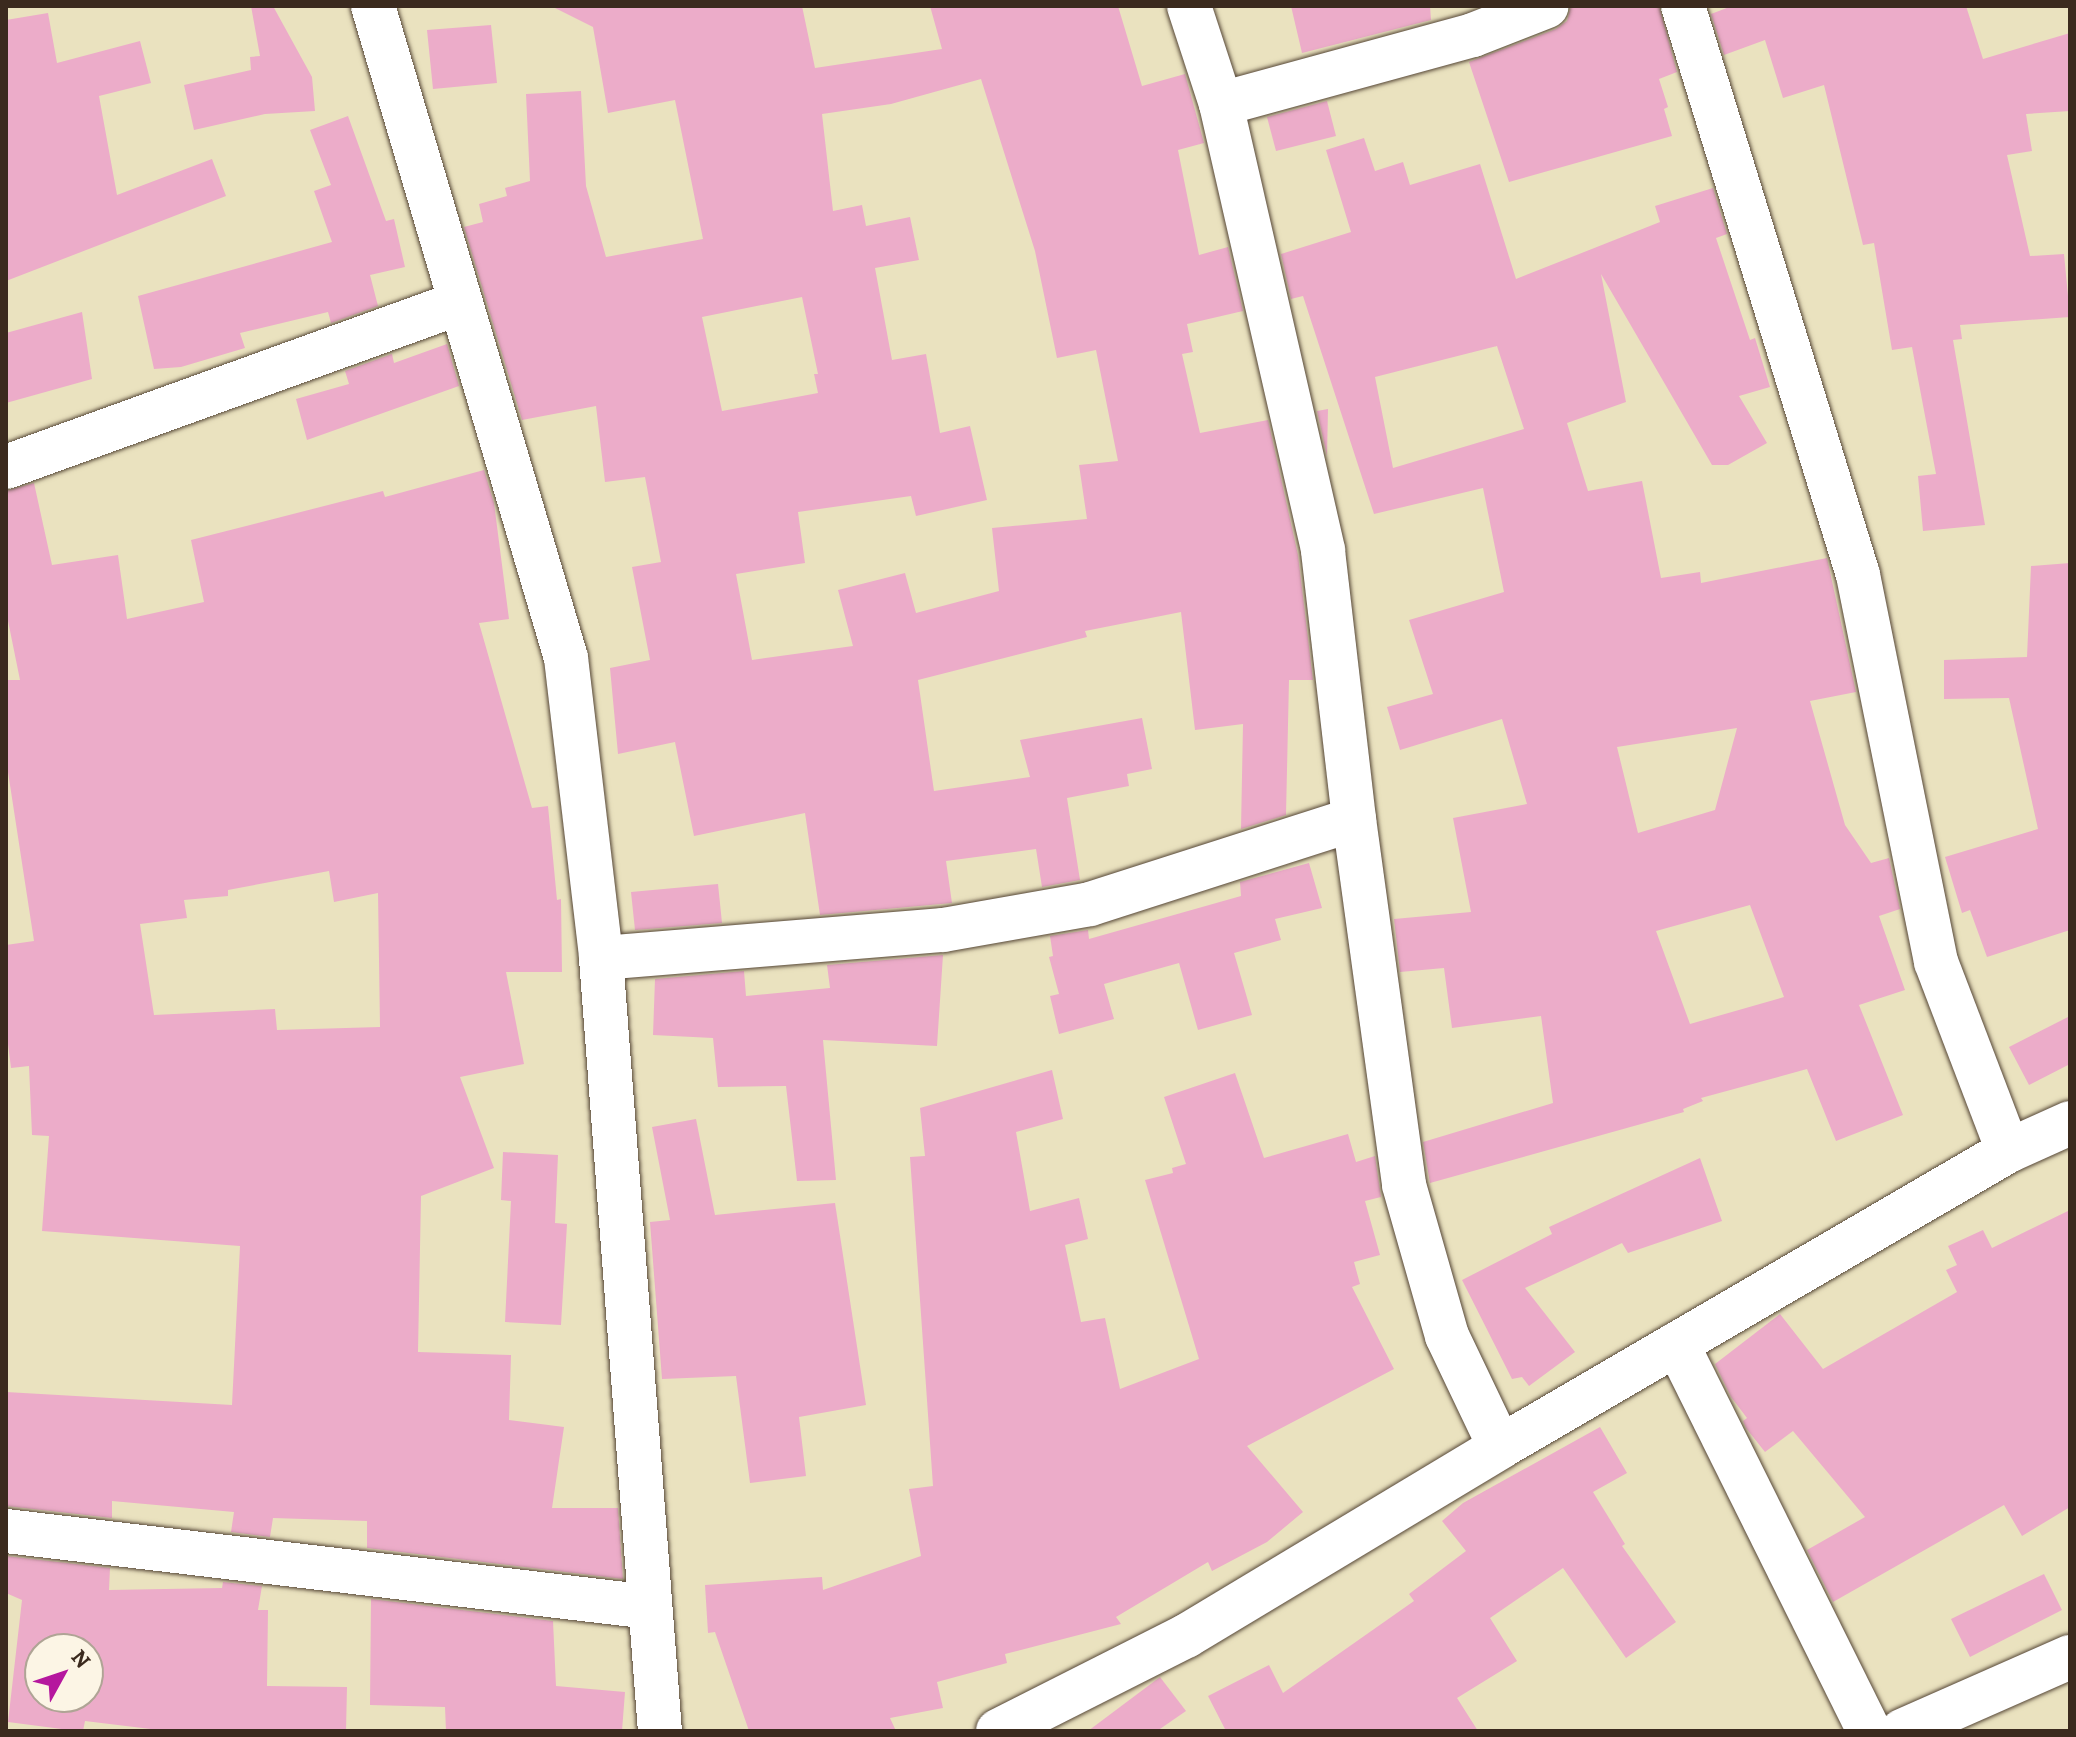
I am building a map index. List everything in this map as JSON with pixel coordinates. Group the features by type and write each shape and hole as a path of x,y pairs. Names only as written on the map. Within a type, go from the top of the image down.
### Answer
{"street":[{"path":"373,6 566,658 601,958 660,1731"},
{"path":"1189,6 1221,104 1323,551 1354,819 1404,1185 1447,1336 1500,1447"},
{"path":"1221,104 1473,35 1547,6"},
{"path":"1683,6 1858,575 1936,962 2008,1151"},
{"path":"6,467 460,303"},
{"path":"601,958 943,930 1090,904 1354,819"},
{"path":"998,1731 1186,1636 1500,1447 2008,1151 2070,1123"},
{"path":"1677,1344 1869,1731"},
{"path":"6,1531 650,1607"},
{"path":"1902,1731 2070,1657"}],"building":[{"path":"251,6 273,6 312,77 315,111 265,114 194,130 184,85 251,70 250,57 260,56"},
{"path":"551,6 802,6 815,68 942,49 930,6 1118,6 1142,86 1185,74 1204,143 1178,150 1199,255 1228,247 1243,311 1187,324 1193,352 1182,354 1200,433 1268,420 1298,555 1313,680 1289,680 1286,815 1241,829 1243,724 1195,730 1181,612 1085,631 1087,637 918,680 934,791 1030,777 1020,740 1142,718 1152,769 1127,774 1129,786 1067,798 1080,880 1042,887 1036,849 946,861 952,903 820,915 805,813 694,836 675,742 618,754 610,668 650,660 632,567 661,562 645,477 605,482 596,406 522,420 464,227 483,222 479,204 507,196 505,188 530,181 526,94 581,91 586,186 606,257 703,239 675,100 608,113 593,27","holes":["981,79 1035,251 1057,358 1096,350 1118,461 1079,465 1087,519 992,528 999,591 916,613 905,573 838,590 853,646 752,660 736,574 805,563 798,512 911,496 916,516 987,500 970,426 940,433 926,354 892,360 875,268 919,260 910,217 866,226 862,205 833,211 822,114 891,104","802,297 818,374 814,374 818,393 722,411 702,317"]},
{"path":"1291,6 1430,6 1431,20 1302,53"},
{"path":"1571,6 1659,6 1677,72 1659,79 1668,107 1664,109 1672,136 1509,182 1469,62 1556,29 1567,21"},
{"path":"1732,6 1966,6 1983,59 2070,33 2070,111 2026,114 2032,151 2007,155 2030,256 2064,254 2070,317 1960,325 1962,339 1953,340 1985,525 1923,531 1918,476 1936,474 1912,347 1892,350 1874,243 1863,245 1824,85 1783,98 1765,40 1724,55 1711,14"},
{"path":"48,13 57,63 140,41 151,83 99,96 117,195 212,159 226,196 6,281 6,20"},
{"path":"491,25 497,83 433,89 427,30"},
{"path":"1327,101 1336,136 1276,151 1267,117"},
{"path":"348,116 386,221 394,219 405,267 370,275 378,306 331,323 328,312 240,333 245,348 181,367 154,369 138,296 332,242 314,191 331,185 310,130"},
{"path":"1364,138 1375,171 1403,162 1410,185 1480,164 1516,279 1660,222 1655,206 1713,188 1727,234 1716,238 1750,340 1755,338 1770,387 1739,396 1767,443 1728,465 1712,465 1601,274 1626,402 1567,423 1588,491 1642,481 1661,578 1700,572 1701,583 1827,558 1856,692 1810,701 1845,825 1871,863 1889,858 1900,909 1879,916 1905,990 1859,1005 1903,1115 1836,1141 1807,1069 1701,1098 1703,1101 1683,1109 1684,1112 1430,1183 1423,1142 1553,1103 1541,1016 1452,1028 1444,968 1400,972 1394,919 1471,912 1453,818 1527,804 1502,719 1400,750 1387,707 1433,694 1409,620 1504,592 1483,488 1374,514 1303,296 1291,299 1281,254 1351,232 1326,150","holes":["1497,346 1524,429 1393,468 1375,377","1737,728 1715,810 1638,833 1617,747","1750,905 1784,997 1690,1024 1656,931"]},
{"path":"82,312 92,379 6,403 6,333"},
{"path":"447,344 459,386 307,440 296,399 349,384 345,371 392,354 394,363"},
{"path":"1328,409 1327,456 1317,411"},
{"path":"484,470 494,503 509,619 479,623 532,808 548,806 557,900 561,899 562,972 506,972 524,1064 460,1077 494,1168 421,1196 418,1352 511,1355 509,1420 564,1427 552,1508 618,1508 623,1579 367,1548 367,1521 273,1518 270,1537 231,1532 234,1512 112,1501 112,1518 6,1506 6,1392 232,1405 240,1246 42,1231 49,1136 32,1135 29,1066 11,1068 6,1028 6,945 34,941 6,759 6,680 20,680 6,611 6,491 34,483 52,565 118,555 127,619 204,602 191,540 383,491 385,497","holes":["329,871 334,902 378,893 380,1027 277,1030 275,1009 154,1015 140,924 187,918 184,900 228,896 228,890"]},
{"path":"2070,563 2070,930 1987,957 1970,910 1962,913 1945,857 2038,829 2009,698 1944,699 1944,660 2027,657 2031,566"},
{"path":"1309,863 1322,908 1275,919 1281,940 1234,953 1252,1015 1198,1030 1179,963 1104,984 1114,1019 1059,1034 1050,996 1059,994 1049,957 1053,956 1050,936 1088,930 1089,939 1241,896 1240,882"},
{"path":"718,884 722,923 635,930 631,892"},
{"path":"943,955 937,1046 823,1040 836,1180 797,1181 786,1086 718,1087 713,1038 653,1035 655,979 744,971 746,996 830,988 827,965"},
{"path":"2070,1016 2070,1064 2029,1085 2009,1047"},
{"path":"1052,1070 1063,1119 1016,1132 1030,1211 1079,1198 1088,1239 1065,1245 1081,1322 1105,1318 1120,1389 1199,1359 1145,1180 1173,1173 1172,1168 1186,1164 1164,1097 1235,1073 1264,1158 1348,1134 1356,1162 1375,1156 1381,1197 1365,1201 1380,1255 1354,1262 1360,1284 1352,1287 1394,1369 1247,1446 1303,1512 1267,1542 1212,1571 1208,1562 1116,1617 1121,1624 1005,1654 1007,1663 937,1682 943,1708 890,1718 896,1731 749,1731 715,1632 708,1633 705,1585 822,1577 823,1590 921,1556 909,1489 933,1486 910,1157 925,1156 920,1108"},
{"path":"696,1119 715,1215 835,1203 866,1405 799,1417 806,1476 750,1483 736,1376 662,1379 650,1222 670,1220 652,1127"},
{"path":"503,1152 558,1155 555,1223 567,1224 561,1325 505,1322 511,1201 501,1200"},
{"path":"1700,1158 1722,1221 1628,1253 1622,1243 1525,1288 1575,1352 1529,1386 1522,1377 1512,1379 1462,1280 1552,1234 1549,1227"},
{"path":"2070,1210 2070,1507 2022,1536 2004,1505 1833,1602 1807,1550 1865,1517 1793,1431 1765,1452 1746,1428 1743,1421 1747,1418 1731,1397 1715,1364 1780,1314 1823,1369 1957,1292 1946,1270 1957,1265 1948,1246 1983,1230 1992,1248"},
{"path":"1600,1427 1627,1473 1593,1492 1625,1544 1622,1546 1676,1622 1626,1658 1563,1568 1490,1618 1517,1661 1457,1698 1478,1731 1226,1731 1208,1696 1269,1665 1283,1693 1414,1601 1409,1594 1466,1551 1442,1521 1463,1503"},
{"path":"6,1556 110,1568 109,1590 222,1588 223,1582 262,1586 258,1610 268,1610 267,1686 347,1687 346,1731 167,1731 85,1721 83,1731 77,1731 8,1722 22,1600 6,1593"},
{"path":"2044,1574 2062,1610 1970,1657 1951,1619"},
{"path":"371,1599 553,1621 556,1686 625,1692 622,1731 446,1731 445,1707 370,1705"},
{"path":"1160,1677 1186,1711 1157,1731 1088,1731"}]}
